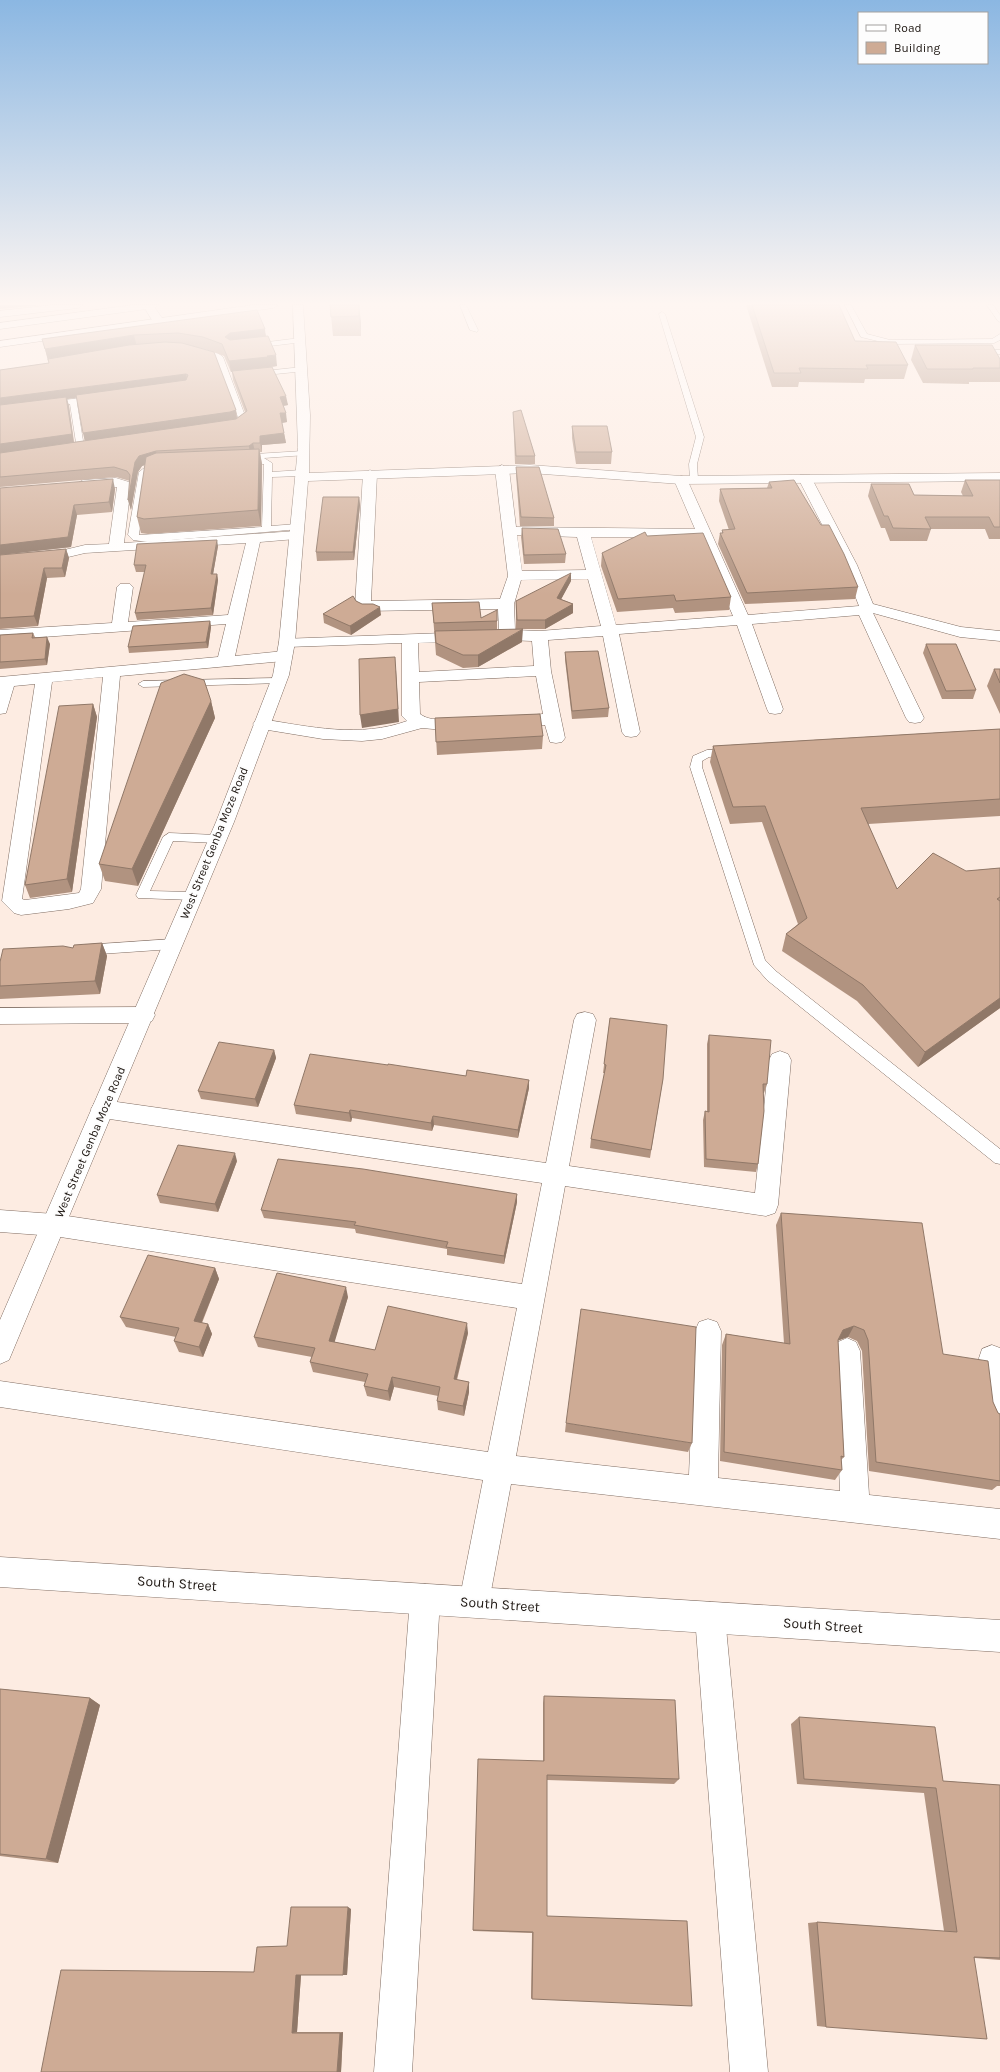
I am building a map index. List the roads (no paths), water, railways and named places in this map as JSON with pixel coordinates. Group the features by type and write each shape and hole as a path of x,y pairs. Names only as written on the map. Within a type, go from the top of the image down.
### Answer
{"main road":[{"name":"West Street Genba Moze Road","path":"0,1352 144,1016 217,839 279,681 286,649 303,453 303,402"},
{"path":"502,469 515,576 506,604 507,635"},
{"path":"301,475 530,469 688,480 804,478 1000,478"},
{"path":"370,474 363,606 506,604"},
{"path":"804,478 850,565 865,608 915,718"},
{"path":"688,480 703,533 743,620 776,709"},
{"path":"66,486 116,482 124,485 116,548"},
{"path":"0,560 60,555 85,549 116,548 296,531"},
{"path":"510,531 583,534 703,533"},
{"path":"225,662 236,619 265,533"},
{"path":"583,534 610,630 631,732"},
{"path":"0,547 67,542 85,549"},
{"path":"515,576 595,574"},
{"path":"119,627 125,587"},
{"path":"0,709 3,682 225,662 286,649 410,638 507,635 540,636 743,620 865,608 960,632 1000,636"},
{"path":"0,635 236,619"},
{"path":"540,636 543,671 556,738"},
{"path":"410,638 411,716 421,722 431,725 553,719"},
{"path":"411,677 543,671"},
{"path":"44,678 48,714 12,901 21,908 69,902 86,898 91,889 101,709 112,672"},
{"path":"262,724 345,736 378,735 402,731 421,722"},
{"path":"0,1016 144,1016"},
{"path":"474,1602 585,1020"},
{"path":"103,1109 766,1205 780,1060"},
{"path":"0,1221 54,1225 532,1298"},
{"path":"703,1491 708,1331"},
{"path":"848,1351 855,1508"},
{"path":"992,1358 1000,1412"},
{"path":"0,1394 499,1468 1000,1524"},
{"name":"South Street","path":"0,1572 1000,1636"},
{"path":"393,2072 425,1599"},
{"path":"710,1617 749,2072"}],"lane":[{"path":"44,405 68,402"},
{"path":"73,402 80,447"},
{"path":"227,427 239,424 243,421 238,402"},
{"path":"688,480 700,437 689,402"},
{"path":"265,533 268,463 266,461 232,459 303,453"},
{"path":"152,462 170,463 151,467 143,472 133,535 136,538 148,539 296,531"},
{"path":"268,475 301,475"},
{"path":"143,684 279,681"},
{"path":"746,752 707,754 697,759 696,767 760,962 772,976 1000,1158"},
{"path":"193,896 142,895 169,837 217,839"},
{"path":"71,951 173,944"}]}
